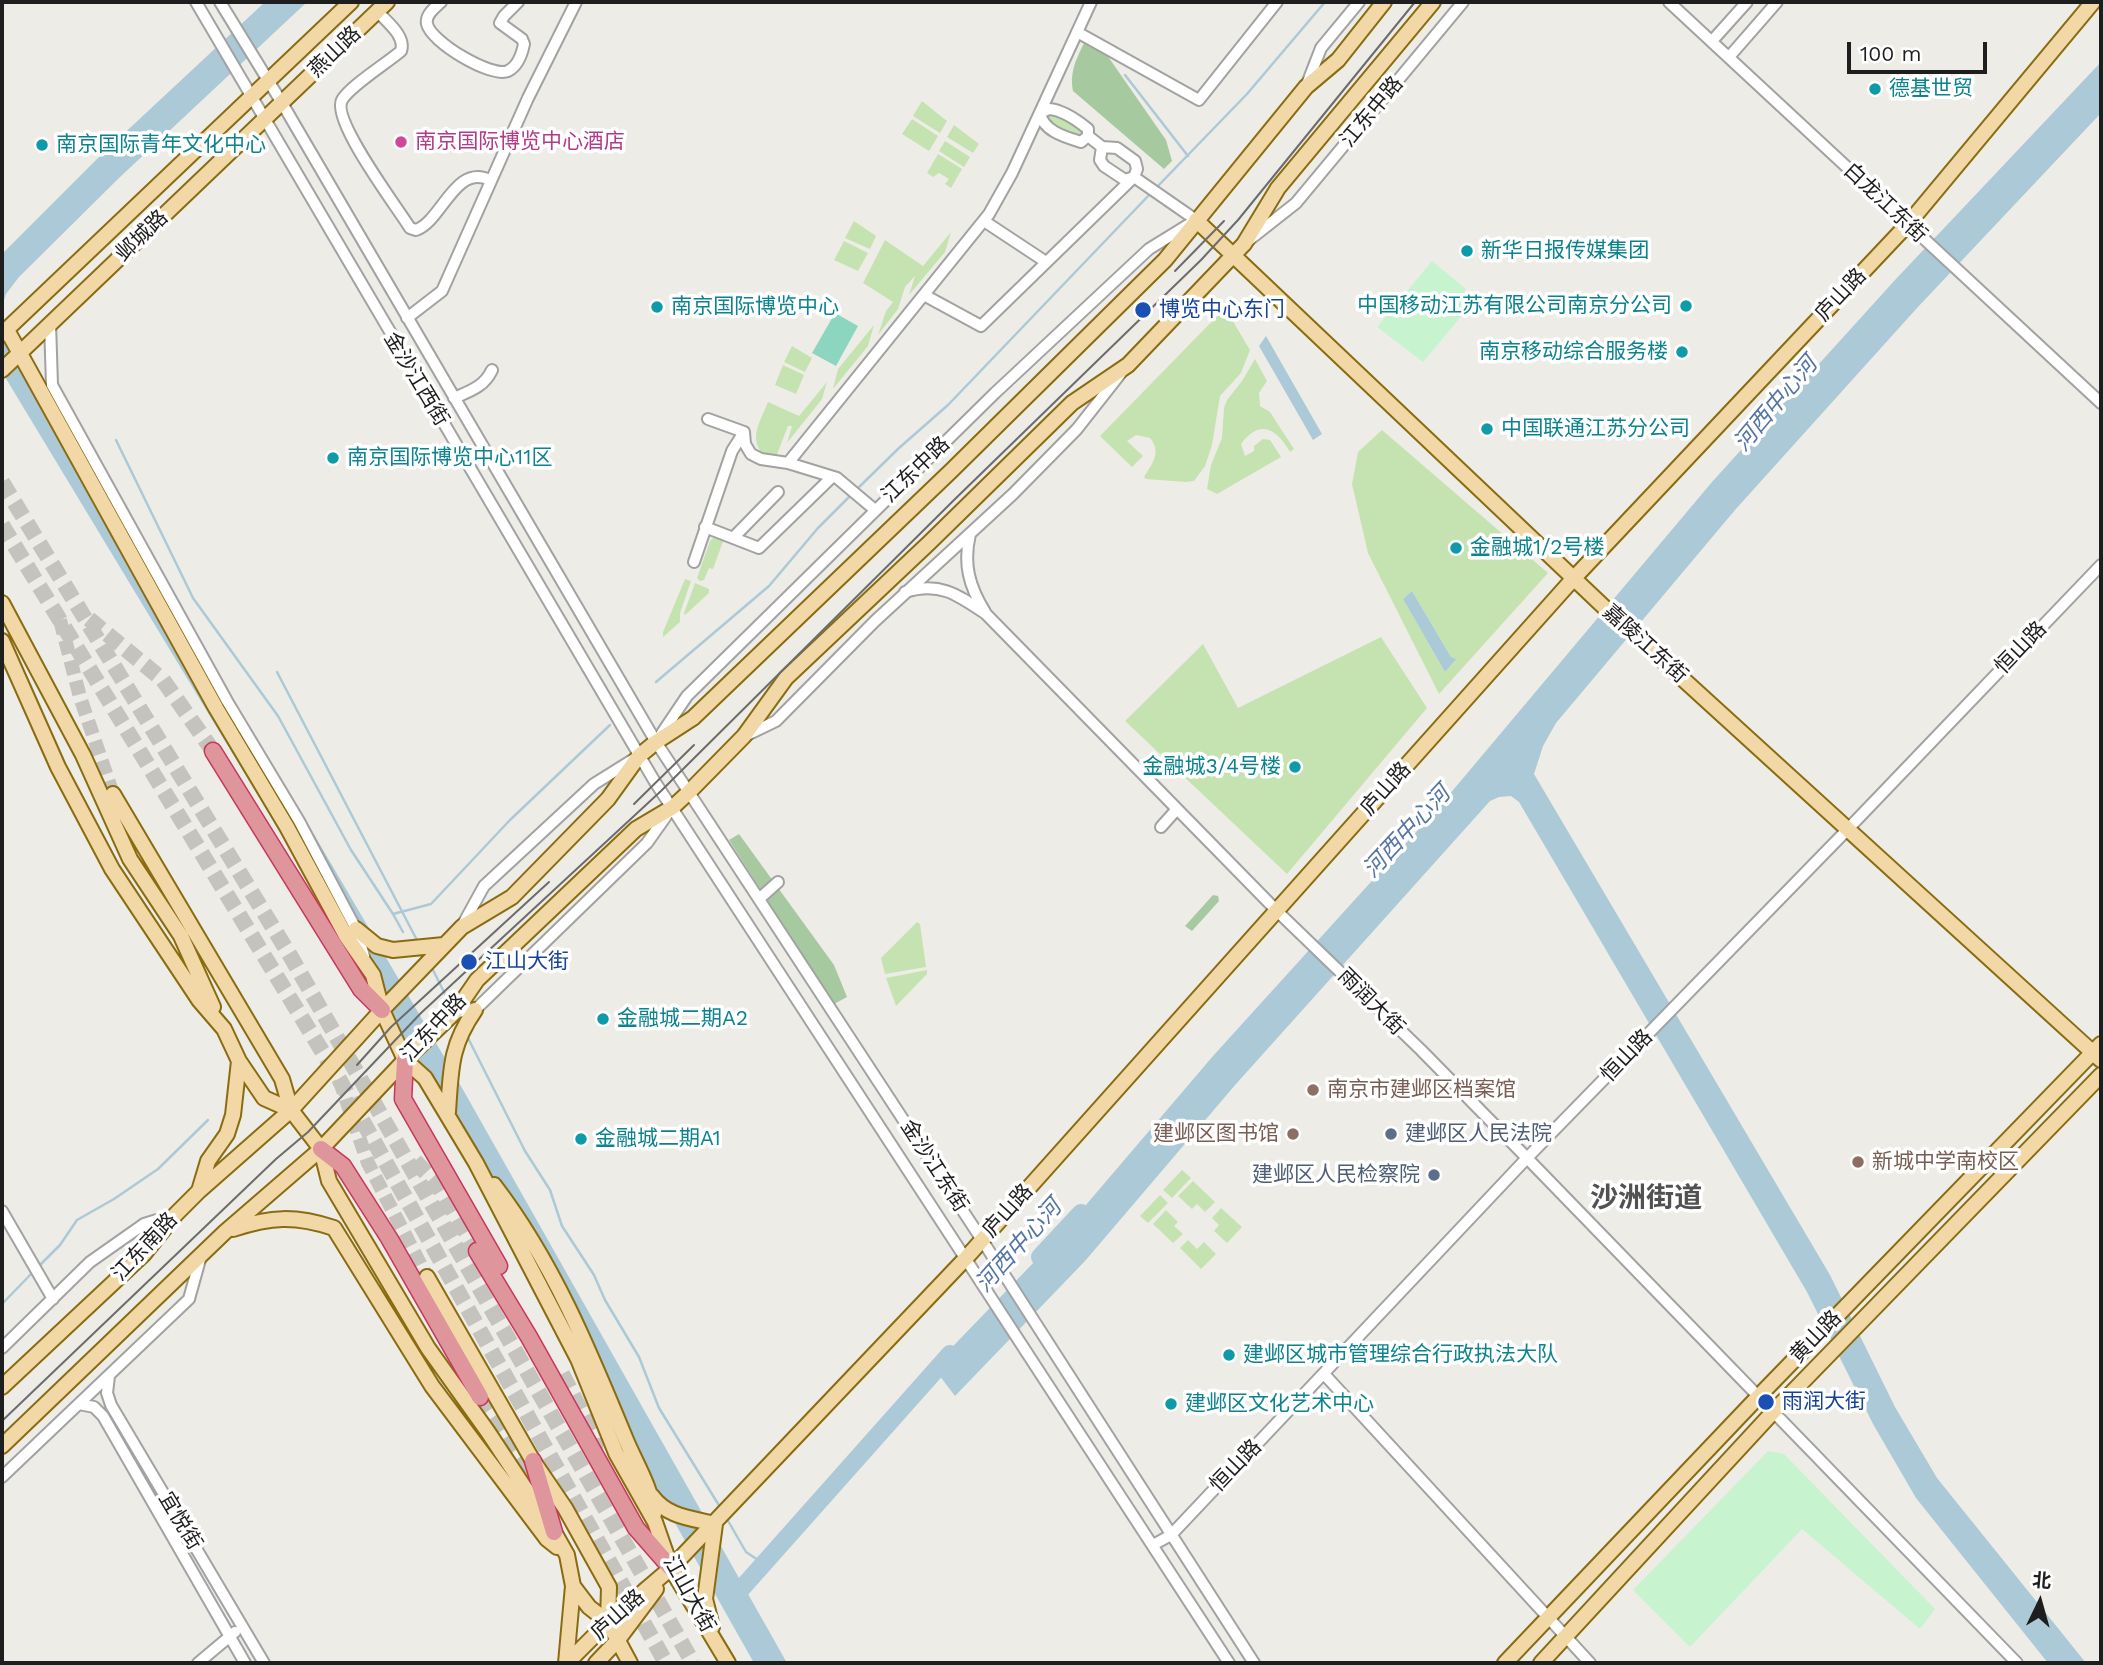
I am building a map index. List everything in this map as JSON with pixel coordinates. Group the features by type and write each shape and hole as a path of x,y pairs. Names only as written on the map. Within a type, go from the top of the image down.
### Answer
{"highway":[{"path":"213,751 361,989 382,1010"},
{"path":"405,1060 403,1098 562,1374"},
{"path":"321,1149 343,1166 350,1176 389,1238 480,1397"},
{"path":"477,1251 529,1337 636,1528 671,1568"},
{"path":"533,1461 554,1532"}],"main road":[{"name":"燕山路","path":"269,81 351,2"},
{"name":"江东中路","path":"290,1110 462,926 512,897 608,799 639,756 656,741 693,719 1165,260 1306,87 1338,60 1384,2"},
{"name":"江东中路","path":"282,1184 321,1149 405,1060 455,1012 477,980 636,829 673,807 689,792 744,736 786,678 1072,403 1128,365 1244,244 1279,188 1433,2"},
{"name":"庐山路","path":"566,1663 608,1622 671,1568 715,1524 966,1258 1574,578 1908,224 2093,2"},
{"name":"燕山路","path":"282,103 382,7"},
{"name":"邺城路","path":"4,332 269,81"},
{"name":"邺城路","path":"2,370 282,103"},
{"name":"嘉陵江东街","path":"1196,220 1605,608 1847,830 2099,1052"},
{"name":"江山大街","path":"4,332 19,351 216,708 287,827 346,936 366,962 373,975 382,1010 405,1060 425,1078 448,1112 476,1163 578,1359 616,1453 655,1522 671,1568 728,1663"},
{"path":"2,603 83,755 130,859 181,936 239,1061 264,1098 290,1110"},
{"path":"2,641 58,767 113,869 199,1000 224,1029"},
{"path":"113,794 282,1079 290,1110 321,1149 328,1181 428,1348 488,1432 567,1555 573,1586 566,1663"},
{"path":"356,929 377,946 393,950 444,945"},
{"path":"448,1112 451,1059 462,1029 475,1010"},
{"name":"黄山路","path":"1505,1663 1759,1396 2099,1052"},
{"path":"199,1191 208,1161 227,1134 233,1115 239,1061"},
{"name":"黄山路","path":"1541,1663 1774,1411 2101,1075"},
{"name":"江东南路","path":"2,1387 144,1254 176,1214 199,1191 290,1110"},
{"name":"江山大街","path":"476,1163 518,1216 577,1323 652,1496 655,1522"},
{"name":"江东南路","path":"2,1446 225,1232 282,1184"},
{"path":"225,1232 264,1220 289,1218 310,1220 334,1228 432,1386 547,1539 567,1555"},
{"path":"427,1277 609,1587 608,1622"},
{"path":"652,1496 660,1507 674,1514 715,1524 705,1599 716,1642"},
{"name":"庐山路","path":"596,1663 617,1641 671,1568"},
{"path":"573,1586 589,1607 608,1622 630,1663"}],"street":[{"name":"金沙江西街","path":"196,2 639,756"},
{"name":"金沙江西街","path":"220,2 656,741"},
{"path":"441,2 428,16 427,24 430,30 458,54 497,72 507,71 521,55 524,44 522,39 500,23 503,16 518,2"},
{"path":"788,463 984,221 1012,173 1091,2"},
{"path":"1077,32 1199,100 1277,2"},
{"path":"1306,87 1321,48 1359,2"},
{"name":"江东中路","path":"1244,244 1296,203 1463,2"},
{"name":"白龙江东街","path":"1669,2 2101,403"},
{"path":"1712,41 1747,2"},
{"path":"1729,57 1777,2"},
{"path":"407,318 426,306 442,291 571,4"},
{"path":"382,7 403,47 347,94 340,106 344,124 410,228 415,230 423,228 464,181 476,176 490,180"},
{"path":"1049,109 1058,110 1088,129 1088,136 1081,142 1048,128 1041,121 1040,113 1049,109"},
{"path":"924,295 981,326 1135,177 1138,169 1135,161 1117,148 1102,147 1088,136"},
{"path":"1102,147 1100,160 1104,166 1125,180 1135,177"},
{"path":"452,192 463,172"},
{"path":"1135,177 1196,220"},
{"name":"江东中路","path":"656,741 687,696 995,393 1149,249 1196,220"},
{"path":"984,221 1046,262"},
{"path":"50,323 52,385 227,701 299,821 356,929 366,962"},
{"name":"江东中路","path":"744,736 776,721 905,592 1013,494 1077,429 1128,365"},
{"path":"454,398 478,388 492,370"},
{"path":"708,419 744,432"},
{"path":"744,432 745,443 751,454 832,477 875,510"},
{"path":"694,562 732,451 744,432"},
{"path":"705,527 759,548 832,477"},
{"path":"733,538 778,492"},
{"path":"970,533 966,568 975,595 986,614"},
{"name":"恒山路","path":"1153,1545 1171,1535 1527,1158 2101,565"},
{"path":"905,592 920,588 946,590 986,614"},
{"name":"雨润大街","path":"986,614 1277,911 1527,1158 1774,1411 2013,1662"},
{"name":"金沙江东街","path":"656,741 1254,1663"},
{"name":"江东中路","path":"462,926 484,886 594,783 639,756"},
{"name":"金沙江东街","path":"639,756 827,1044 837,1069 966,1258 1229,1663"},
{"path":"455,1012 475,1010 647,843 673,807"},
{"path":"1161,827 1178,809"},
{"path":"759,899 778,882"},
{"path":"815,1052 827,1044"},
{"path":"2,1211 50,1294"},
{"path":"2,1349 50,1294 90,1262 144,1224 176,1214"},
{"path":"2,1476 190,1298 201,1256"},
{"path":"1324,1374 1590,1663"},
{"name":"宜悦街","path":"109,1376 107,1393 111,1405 264,1663"},
{"name":"宜悦街","path":"79,1404 94,1407 103,1416 244,1663"},
{"path":"198,1663 242,1625"}],"green space":[{"path":"1087,37 1100,45 1166,140 1172,161 1164,169 1073,91 1073,70"},
{"path":"922,101 947,121 940,133 913,116"},
{"path":"1055,114 1082,130 1084,134 1075,137 1051,124 1048,116"},
{"path":"912,119 938,136 929,151 902,134"},
{"path":"954,125 979,144 973,153 947,137"},
{"path":"945,141 970,157 964,167 939,151"},
{"path":"938,154 962,169 951,188 945,184 949,179 939,173 933,177 927,173"},
{"path":"854,221 876,236 870,249 845,238"},
{"path":"951,232 945,252 909,295 915,276 905,287 898,309 878,335 886,311 893,302 863,283 885,240 923,266"},
{"path":"844,241 868,253 858,271 834,260"},
{"path":"1432,261 1466,289 1460,297 1470,306 1423,362 1377,327"},
{"path":"1225,308 1250,350 1241,373 1220,396 1212,445 1205,466 1194,481 1146,479 1144,477 1153,463 1155,453 1154,443 1150,438 1136,435 1127,441 1143,456 1132,467 1100,436"},
{"path":"835,313 858,326 836,366 812,353"},
{"path":"874,325 868,346 833,389 838,369"},
{"path":"792,346 812,358 805,372 784,362"},
{"path":"1255,359 1267,381 1259,393 1260,406 1270,412 1294,449 1290,452 1280,437 1268,430 1255,431 1241,444 1245,456 1254,451 1254,446 1263,439 1270,440 1281,457 1217,494 1207,489 1211,465 1222,438 1224,408"},
{"path":"783,365 804,375 796,394 775,385"},
{"path":"827,382 822,399 787,443 792,426 788,426 776,457 763,454 756,442 756,435 768,402 799,416"},
{"path":"1382,430 1548,573 1439,694 1368,553 1352,484 1358,452","holes":["1412,591 1451,657 1455,659 1445,672 1403,599"]},
{"path":"714,537 724,539 713,569 709,568 704,580 700,581 697,578 710,541"},
{"path":"685,579 691,581 680,613 680,622 663,637 663,632"},
{"path":"695,583 709,589 709,593 685,615 684,613"},
{"path":"1381,637 1427,708 1287,874 1125,721 1203,644 1238,708"},
{"path":"739,834 834,965 847,997 834,1004 729,840"},
{"path":"1213,895 1218,896 1219,901 1192,931 1185,926"},
{"path":"917,922 920,924 926,967 885,974 881,958"},
{"path":"927,970 927,974 896,1006 886,978"},
{"path":"1182,1170 1191,1178 1172,1198 1163,1190"},
{"path":"1193,1181 1215,1202 1205,1212 1197,1204 1192,1209 1178,1196"},
{"path":"1160,1195 1168,1203 1148,1223 1140,1216"},
{"path":"1221,1208 1242,1227 1227,1243 1214,1231 1219,1225 1212,1218"},
{"path":"1166,1210 1178,1222 1174,1226 1183,1234 1173,1243 1153,1224"},
{"path":"1188,1240 1197,1249 1204,1242 1216,1254 1201,1269 1180,1248"},
{"path":"1768,1451 1784,1454 1935,1609 1920,1629 1802,1529 1690,1647 1633,1590"}],"water":[{"path":"265,2 307,2 119,178 19,277 6,294 2,306 2,254 102,154"},
{"path":"2101,62 2101,113 1917,308 1735,510 1556,723 1543,746 1534,774 1830,1275 1895,1407 1937,1478 2086,1663 2048,1663 1916,1498 1873,1424 1807,1292 1519,802 1511,796 1490,801 1236,1084 1085,1261 955,1396 933,1367 1062,1233 1213,1056 1438,808 1712,482 1895,280"},
{"path":"2,319 312,831 453,1072 787,1663 754,1663 570,1337 434,1087 2,372"},
{"path":"1266,336 1322,434 1313,440 1259,346"},
{"path":"1412,591 1451,657 1456,659 1445,672 1403,599"}],"waterway":[{"path":"1156,188 1247,94 1325,2"},
{"path":"1125,75 1188,156"},
{"path":"855,491 948,405 1151,193"},
{"path":"116,440 193,598 278,716 351,850 393,914 431,904 510,820 610,725"},
{"path":"656,682 769,586 818,528 850,496"},
{"path":"277,672 419,944"},
{"path":"393,914 403,932"},
{"path":"432,968 451,1006"},
{"path":"467,1036 525,1151 550,1190 562,1226 594,1275 605,1300 639,1357 659,1408 720,1507"},
{"path":"38,1267 60,1245 77,1220 158,1169 208,1120"},
{"name":"河西中心河","path":"1040,1257 1081,1213"},
{"path":"2,1304 33,1272"},
{"name":"河西中心河","path":"734,1597 950,1354"},
{"path":"727,1519 746,1552 764,1564"}],"tunnel":[{"path":"2,482 291,957 693,1663"},
{"path":"2,525 339,1079 666,1663"},
{"path":"89,619 163,680 213,751"},
{"path":"60,620 80,697 113,794"},
{"path":"339,1079 368,1163 427,1277"},
{"path":"415,1161 438,1186 477,1251"},
{"path":"562,1374 594,1436 596,1456"},
{"path":"480,1397 526,1462 540,1475"}],"tram line":[{"path":"2,1421 276,1159 308,1132 421,1013 661,791 1201,260 1238,220 1415,2"},
{"path":"1175,271 1224,221"},
{"path":"634,804 694,745"},
{"path":"357,1065 391,1027 549,882"}],"place":[{"name":"德基世贸","path":"1875,89"},
{"name":"南京国际博览中心酒店","path":"401,142"},
{"name":"南京国际青年文化中心","path":"42,145"},
{"name":"新华日报传媒集团","path":"1467,251"},
{"name":"中国移动江苏有限公司南京分公司","path":"1686,306"},
{"name":"南京国际博览中心","path":"657,307"},
{"name":"博览中心东门","path":"1143,310"},
{"name":"南京移动综合服务楼","path":"1682,352"},
{"name":"中国联通江苏分公司","path":"1487,429"},
{"name":"南京国际博览中心11区","path":"333,458"},
{"name":"金融城1/2号楼","path":"1456,548"},
{"name":"金融城3/4号楼","path":"1295,767"},
{"name":"江山大街","path":"469,962"},
{"name":"金融城二期A2","path":"603,1019"},
{"name":"南京市建邺区档案馆","path":"1313,1090"},
{"name":"建邺区图书馆","path":"1293,1134"},
{"name":"建邺区人民法院","path":"1391,1134"},
{"name":"金融城二期A1","path":"581,1139"},
{"name":"新城中学南校区","path":"1858,1162"},
{"name":"建邺区人民检察院","path":"1434,1175"},
{"name":"建邺区城市管理综合行政执法大队","path":"1229,1355"},
{"name":"雨润大街","path":"1766,1402"},
{"name":"建邺区文化艺术中心","path":"1171,1404"}],"district":[{"name":"沙洲街道","path":"1646,1199"}]}
